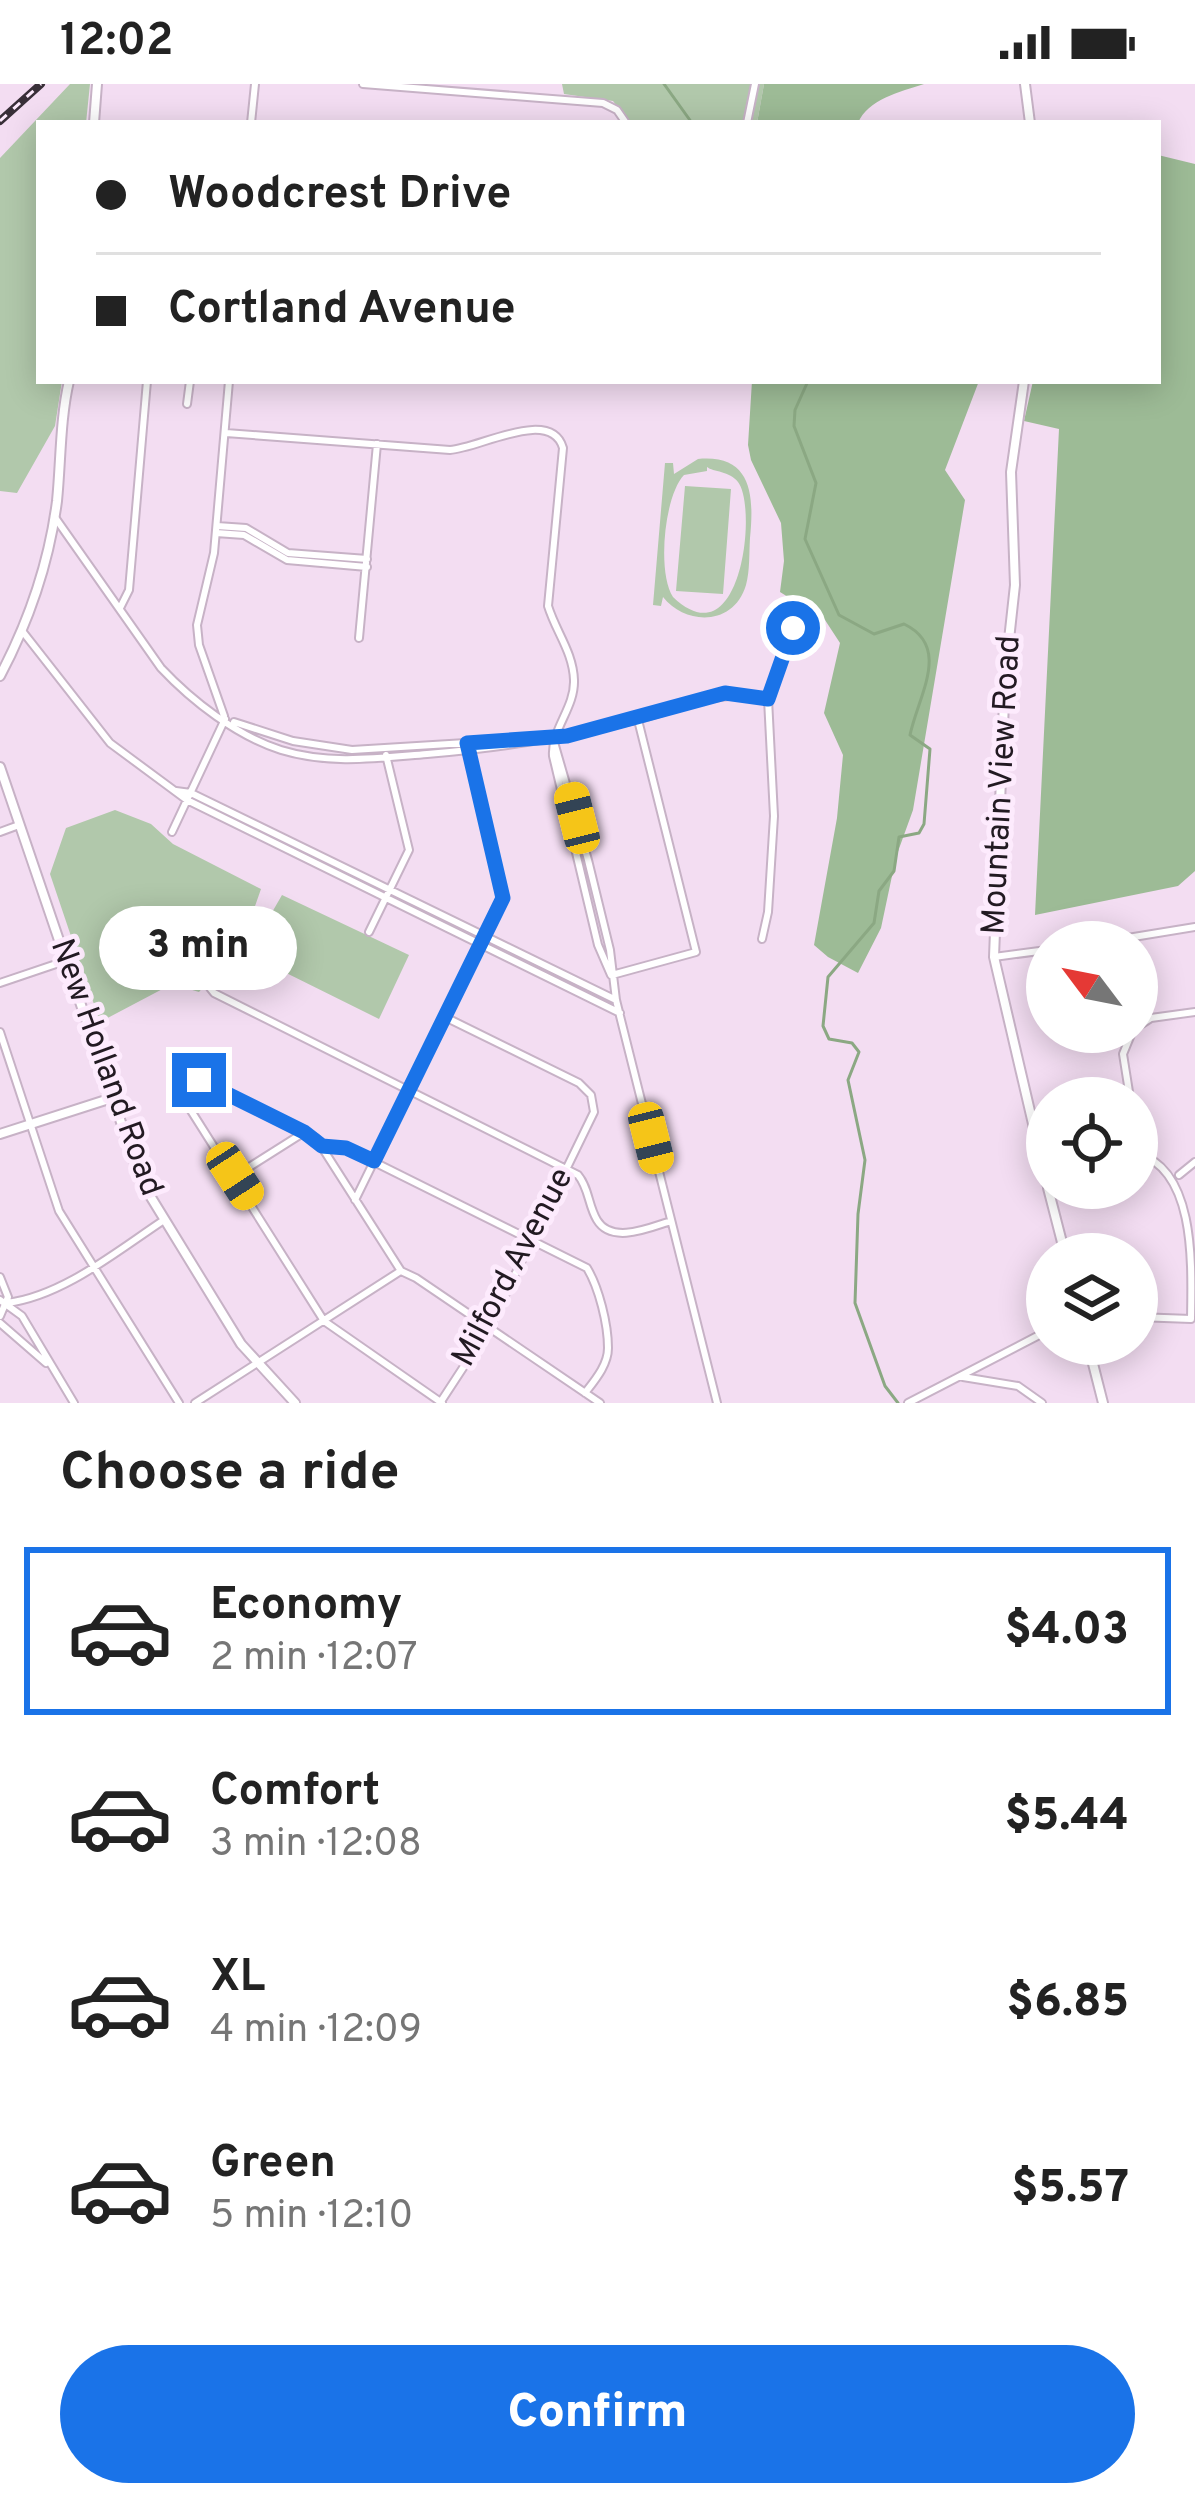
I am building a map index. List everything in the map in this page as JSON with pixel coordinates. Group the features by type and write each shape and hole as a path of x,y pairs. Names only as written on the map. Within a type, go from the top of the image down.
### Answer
{"street":[{"path":"94,120 97,84"},
{"path":"251,120 255,84"},
{"path":"363,84 603,104 617,110 624,120"},
{"path":"748,120 754,84"},
{"path":"1025,84 1030,120"},
{"path":"0,676 22,632 45,563 69,384"},
{"path":"119,609 129,590 148,384"},
{"path":"187,404 190,384"},
{"path":"172,832 225,719 197,637 216,530 229,384"},
{"name":"Mountain View Road","path":"1024,384 1011,472 1016,585 1005,676 994,957 1026,1091"},
{"path":"226,433 450,450 538,429 556,432 563,448 548,606 574,680 571,699 552,739"},
{"path":"359,638 377,444"},
{"path":"54,516 175,683 225,719 308,745 385,753 532,736 552,739 638,720 725,693 768,699"},
{"path":"216,530 244,535 287,560 367,563"},
{"path":"762,939 774,816 768,699 799,607"},
{"path":"22,632 101,735 136,767 172,790 620,1013"},
{"path":"611,975 696,952 638,720"},
{"path":"552,739 588,860 610,950 616,1000 717,1403"},
{"path":"355,1199 503,898 468,746"},
{"path":"369,932 409,850 385,753"},
{"name":"New Holland Road","path":"0,767 141,1181 256,1364 295,1403"},
{"path":"0,832 21,825"},
{"path":"1158,933 1195,927"},
{"path":"482,942 616,1000"},
{"path":"994,957 1026,953"},
{"path":"0,983 65,961"},
{"path":"214,981 210,988 214,993 567,1168 583,1180 597,1220 609,1230 628,1233 671,1221"},
{"path":"1158,1017 1195,1012"},
{"name":"Milford Avenue","path":"441,1403 489,1328 592,1121 593,1103 579,1083 445,1017"},
{"path":"0,1032 59,1211 179,1403"},
{"path":"441,1403 324,1321 183,1098 183,1084 199,1080 304,1132 322,1146 401,1271 600,1403"},
{"path":"0,1134 112,1098"},
{"path":"235,1176 304,1132"},
{"path":"322,1146 346,1148 580,1263 594,1282 608,1349 602,1369 585,1393"},
{"path":"1179,1175 1195,1162"},
{"path":"1158,1164 1179,1175 1195,1221 1193,1319 1158,1318"},
{"path":"3,1301 66,1282 164,1220"},
{"path":"195,1403 401,1271"},
{"path":"0,1277 8,1294 0,1320 52,1370"},
{"path":"3,1301 22,1316 74,1403"},
{"path":"909,1402 1026,1342"},
{"path":"992,1359 990,1372 998,1383"},
{"path":"1093,1365 1103,1403"},
{"path":"960,1376 1024,1388 1042,1403"}],"green space":[{"path":"70,84 90,84 86,120 36,120 36,384 62,384 55,426 17,493 0,491 0,158"},
{"path":"562,84 764,84 758,120 628,120 613,101 564,94"},
{"path":"764,84 924,84 877,102 860,120 758,120"},
{"path":"1161,156 1195,164 1195,871 1178,886 1035,915 1059,429 1024,421 1032,384 1161,384"},
{"path":"752,384 978,384 945,470 965,500 913,810 896,857 881,928 858,973 814,945 843,755 824,713 840,643 825,620 780,592 781,523 748,445"},
{"path":"698,459 716,459 730,463 746,481 751,508 747,580 740,598 721,614 696,617 663,597 661,606 653,605 665,463 673,463 674,474","holes":["707,467 738,482 744,497 744,547 729,596 715,610 696,612 673,597 668,586 665,535 677,485 684,475 707,471"]},
{"path":"685,486 731,489 723,594 676,591"},
{"path":"115,810 151,824 173,844 261,889 242,943 199,992 172,984 100,1022 50,874 66,828"},
{"path":"282,895 409,955 379,1019 248,954"}],"waterway":[{"path":"664,84 690,120"},
{"path":"807,384 795,410 794,426 816,483 805,539 839,615 874,634 904,624 918,634 929,659 910,735 930,749 924,824 919,833 899,837 894,871 879,891 874,923 828,977 823,1026 829,1039 852,1043 859,1052 848,1080 865,1160 855,1303 885,1386 898,1403"}],"railway":[{"path":"0,121 41,84"}],"route":[{"path":"199,1080 316,1138 322,1146 346,1148 374,1161 503,898 467,743 532,736 552,739 638,720 725,693 768,699 793,628"}]}
